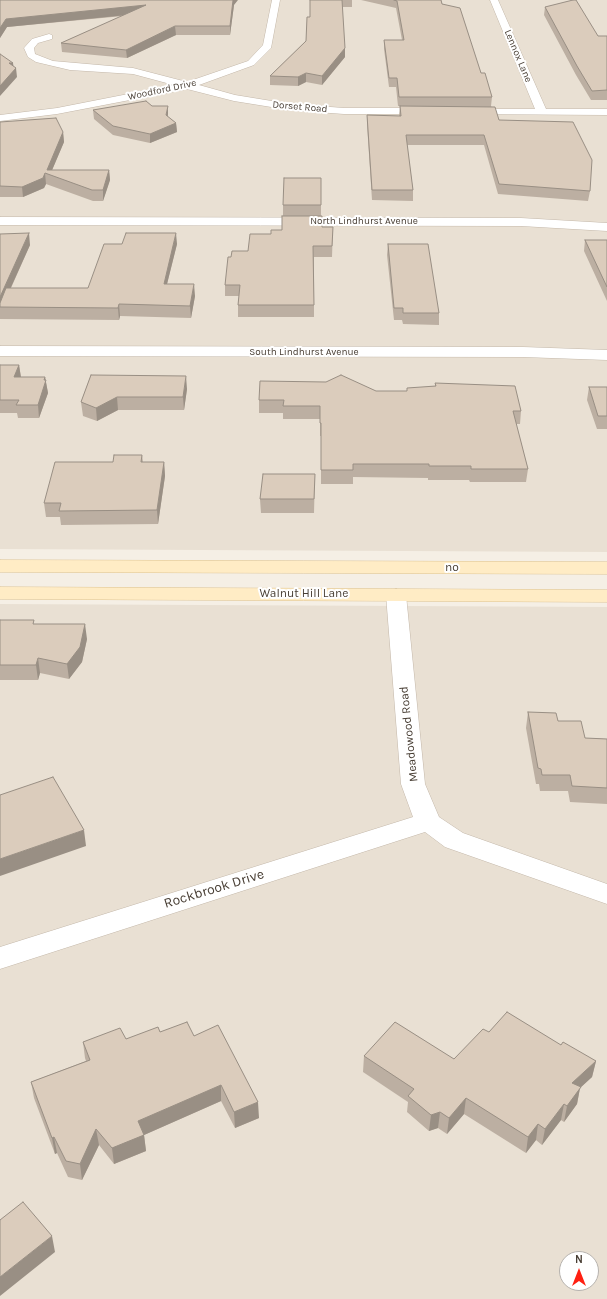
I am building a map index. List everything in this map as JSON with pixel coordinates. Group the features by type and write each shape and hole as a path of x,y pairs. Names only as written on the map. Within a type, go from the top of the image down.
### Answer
{"main road":[{"path":"0,566 392,568 396,595"},
{"name":"no","path":"392,568 607,568"},
{"name":"Walnut Hill Lane","path":"0,593 607,596"}],"street":[{"name":"Woodford Drive","path":"0,118 57,112 190,85 251,63 263,53 270,39 276,0"},
{"name":"Lennox Lane","path":"494,0 542,112"},
{"name":"Dorset Road","path":"49,36 35,42 29,48 31,55 39,60 70,67 133,71 234,98 290,107 344,111 438,111"},
{"path":"454,112 607,112"},
{"name":"North Lindhurst Avenue","path":"0,221 521,222 607,227"},
{"name":"South Lindhurst Avenue","path":"0,351 524,352 607,355"},
{"name":"Meadowood Road","path":"396,595 414,784 428,822"},
{"path":"428,822 454,840 607,894"},
{"name":"Rockbrook Drive","path":"0,958 36,945 428,822"}],"shaded area":[{"path":"0,0 607,0 607,552 0,549"},
{"path":"0,604 607,607 607,1299 0,1299"}],"building":[{"path":"0,0 233,0 230,26 175,26 126,50 61,43 146,5 6,19 0,28"},
{"path":"310,0 342,0 345,48 322,76 306,73 298,77 270,76 306,41 307,17 310,17"},
{"path":"394,0 441,0 442,4 460,8 481,73 485,73 492,97 399,97 397,78 389,78 384,40 404,40 397,1"},
{"path":"576,0 598,36 607,36 607,90 592,91 545,7"},
{"path":"0,54 13,63 9,63 16,68 0,86"},
{"path":"146,101 152,106 168,106 166,115 176,123 150,134 113,126 93,110"},
{"path":"400,106 495,107 499,120 573,122 592,160 590,191 499,184 484,135 406,135 413,190 372,190 367,115 401,116"},
{"path":"56,118 63,132 47,170 109,170 103,190 92,190 45,173 43,178 22,187 0,186 0,122"},
{"path":"284,178 321,178 321,205 283,205"},
{"path":"282,216 322,216 322,227 333,227 332,246 313,246 314,305 238,305 240,285 225,285 228,257 231,257 232,251 248,251 250,234 271,234 271,230 282,230"},
{"path":"29,233 0,297 0,234"},
{"path":"126,233 176,233 164,284 194,284 190,306 119,304 118,308 0,307 0,303 6,288 88,288 104,244 122,244"},
{"path":"585,240 607,240 607,287"},
{"path":"388,244 428,244 439,313 403,313 403,308 394,308"},
{"path":"0,365 19,365 14,377 45,377 44,380 46,380 38,405 16,405 19,400 0,400"},
{"path":"91,375 186,376 183,397 117,397 96,408 81,402"},
{"path":"341,375 376,391 407,391 407,388 436,386 435,383 515,386 521,411 513,411 528,469 471,469 471,466 429,466 429,464 353,464 353,470 321,470 320,406 283,406 284,400 259,400 260,381 326,382"},
{"path":"589,387 607,387 607,416 598,416"},
{"path":"114,455 142,455 141,462 164,462 157,510 59,511 61,503 44,503 55,462 113,462"},
{"path":"263,474 315,474 314,499 260,499"},
{"path":"0,620 34,620 33,624 85,624 80,647 67,664 38,658 36,665 0,665"},
{"path":"528,712 556,713 558,721 581,721 585,738 607,739 607,788 572,786 570,775 542,775 541,769 538,768"},
{"path":"53,777 84,830 0,859 0,795"},
{"path":"507,1012 561,1045 563,1042 596,1061 572,1083 581,1087 567,1106 564,1104 545,1129 538,1124 528,1137 466,1098 449,1118 440,1112 431,1115 408,1096 414,1089 364,1056 395,1022 454,1059 483,1029 489,1032"},
{"path":"187,1022 194,1036 218,1025 258,1102 234,1112 221,1085 138,1121 144,1135 112,1148 96,1129 80,1164 66,1161 54,1137 52,1138 31,1082 90,1060 83,1042 120,1028 126,1039 158,1027 160,1032"},
{"path":"23,1202 52,1236 0,1277 0,1220"}]}
